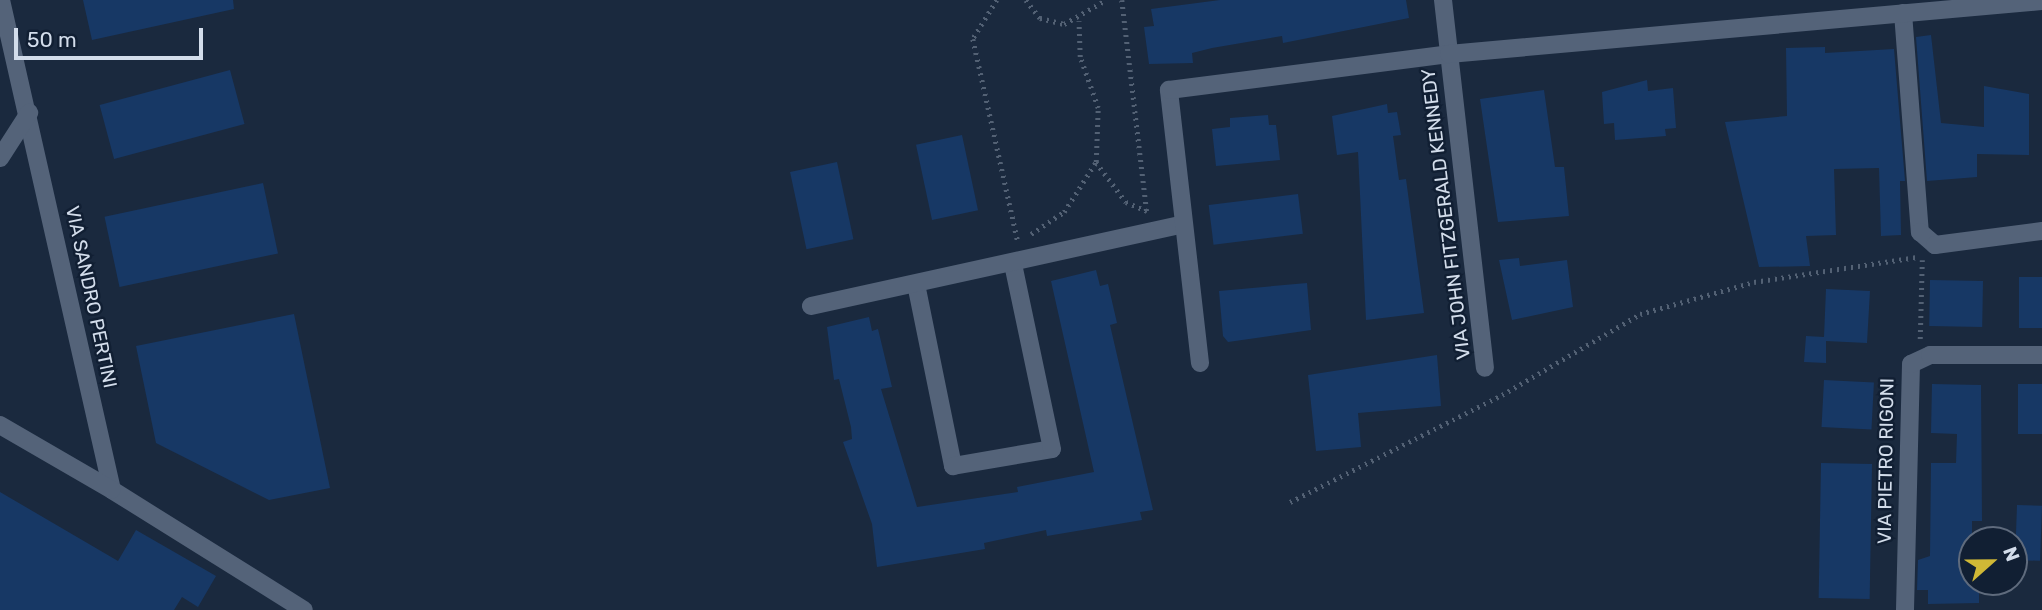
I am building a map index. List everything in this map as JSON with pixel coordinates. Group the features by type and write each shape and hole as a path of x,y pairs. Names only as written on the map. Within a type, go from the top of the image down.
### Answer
{"street":[{"name":"VIA SANDRO PERTINI","path":"1,0 29,113 111,490"},
{"name":"VIA JOHN FITZGERALD KENNEDY","path":"1443,0 1485,368"},
{"path":"1449,54 1861,8 1903,13 2042,1"},
{"path":"1903,13 1914,216 1928,250 2042,231"},
{"name":"VIA JOHN FITZGERALD KENNEDY","path":"1200,363 1168,90 1449,54"},
{"path":"0,158 29,113"},
{"path":"811,306 1183,224"},
{"path":"916,284 953,466 1052,449 1018,261"},
{"path":"1919,356 2042,355"},
{"name":"VIA PIETRO RIGONI","path":"1905,610 1906,384 1919,356"},
{"path":"0,425 111,490 304,610"}],"path":[{"path":"997,0 973,39 1017,239 1018,261"},
{"path":"1026,0 1040,18 1079,21 1106,0"},
{"path":"1122,0 1149,231"},
{"path":"1017,239 1064,212 1096,162 1098,107 1080,57 1079,21"},
{"path":"1096,162 1126,202 1147,211"},
{"path":"1290,502 1502,395 1640,314 1754,282 1928,250 1919,356"}],"building":[{"path":"83,0 233,0 234,9 92,40"},
{"path":"1220,0 1406,0 1409,18 1283,43 1282,36 1212,48 1192,53 1193,63 1149,64 1144,27 1154,26 1151,9"},
{"path":"1931,35 1941,123 1984,127 1984,86 2029,94 2029,155 1977,154 1977,177 1927,181 1916,37"},
{"path":"1825,47 1825,53 1894,49 1905,181 1900,181 1901,235 1881,236 1879,168 1834,169 1836,235 1806,236 1810,266 1759,267 1725,122 1787,116 1786,48"},
{"path":"230,70 244,124 114,159 100,105"},
{"path":"1647,80 1648,91 1673,88 1676,128 1665,129 1666,136 1615,140 1614,123 1604,124 1602,92"},
{"path":"1544,90 1555,167 1564,167 1569,216 1498,222 1480,99"},
{"path":"1387,104 1388,113 1397,112 1401,135 1393,136 1399,180 1406,179 1424,313 1366,320 1358,152 1337,155 1332,116"},
{"path":"1268,115 1269,125 1276,125 1280,160 1216,166 1212,129 1230,127 1230,118"},
{"path":"962,135 978,210 932,220 916,145"},
{"path":"837,162 853,239 806,249 790,172"},
{"path":"263,183 278,253 120,287 105,217"},
{"path":"1298,194 1303,234 1214,245 1209,205"},
{"path":"1519,258 1520,266 1567,260 1573,307 1512,320 1499,260"},
{"path":"1096,270 1100,286 1108,284 1117,323 1110,325 1153,510 1140,512 1142,520 1047,536 1046,530 984,543 985,549 877,567 872,524 843,442 852,439 851,427 839,379 834,380 827,327 869,317 872,331 878,329 892,387 881,389 917,507 1018,492 1017,487 1094,472 1051,281"},
{"path":"2019,277 2042,277 2042,328 2019,328"},
{"path":"1930,280 1983,281 1982,327 1929,326"},
{"path":"1307,283 1311,330 1228,342 1223,336 1219,291"},
{"path":"1826,289 1870,291 1867,343 1826,341 1826,363 1804,362 1806,336 1824,337"},
{"path":"294,314 330,488 269,500 156,443 136,346"},
{"path":"1437,355 1441,406 1358,413 1361,447 1316,451 1308,375"},
{"path":"1824,380 1874,383 1871,430 1822,427"},
{"path":"1932,384 1981,385 1982,521 1972,521 1972,526 1958,526 1958,596 1979,596 1979,603 1928,604 1928,590 1917,590 1918,560 1930,556 1931,463 1956,463 1957,434 1931,433"},
{"path":"2018,384 2042,384 2042,434 2018,434"},
{"path":"1821,463 1872,464 1870,599 1819,598"},
{"path":"0,492 118,561 136,530 216,576 198,607 182,597 174,610 0,610"},
{"path":"2017,505 2042,506 2040,561 2028,560 2028,526 2016,526"}]}
